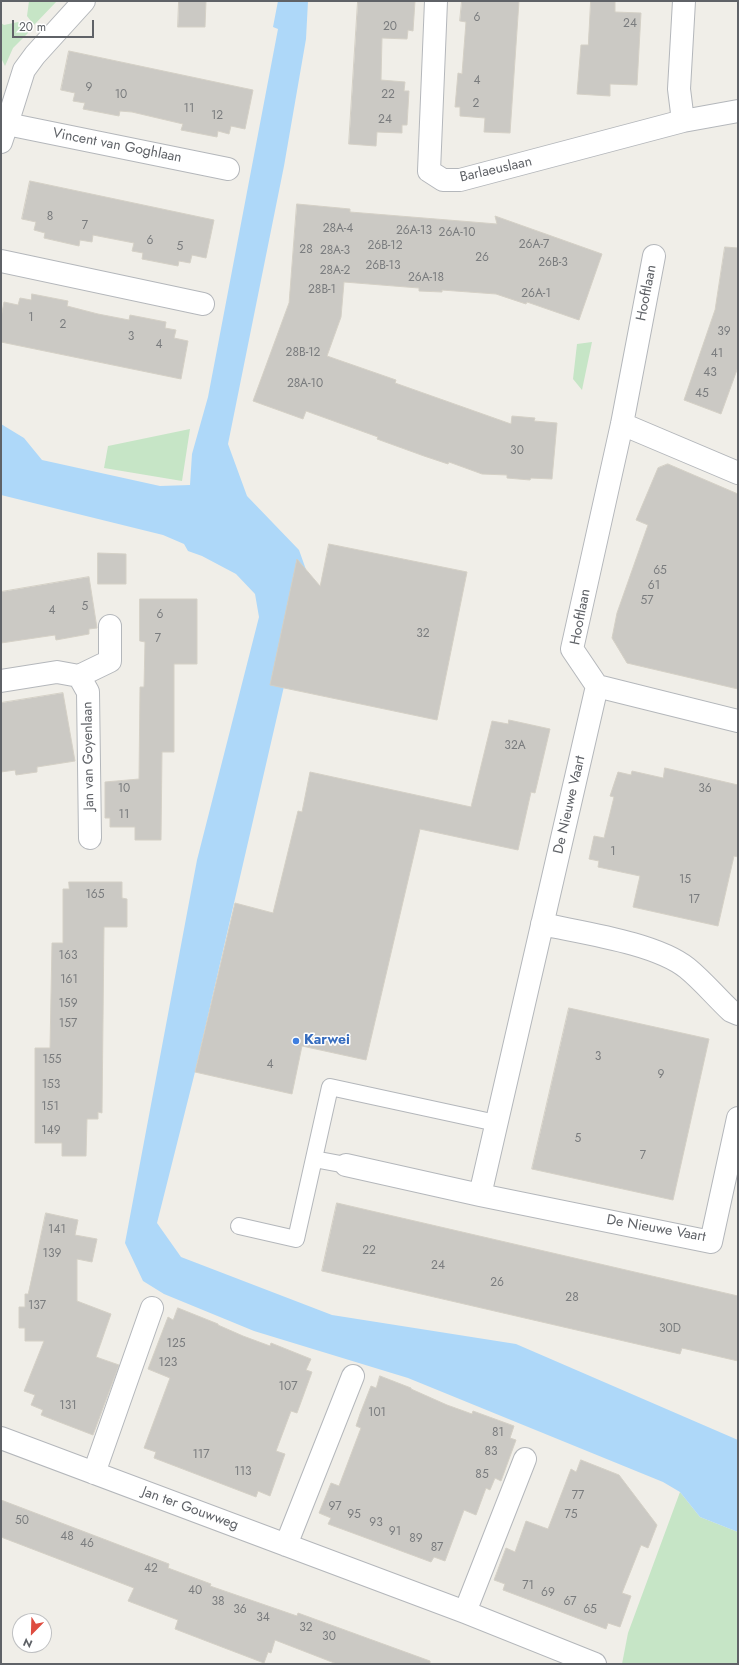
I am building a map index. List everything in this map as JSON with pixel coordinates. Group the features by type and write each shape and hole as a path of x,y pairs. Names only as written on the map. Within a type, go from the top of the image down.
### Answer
{"street":[{"name":"Vincent van Goghlaan","path":"84,1 35,55 24,70 4,133 228,169"},
{"name":"Barlaeuslaan","path":"436,1 429,171 433,175 444,180 460,180 684,122 738,111"},
{"path":"684,1 679,89 684,122"},
{"name":"Hooftlaan","path":"597,686 572,649 622,424 654,256"},
{"path":"1,261 203,304"},
{"path":"622,424 738,473"},
{"path":"1,681 57,672 79,676 110,661 110,626"},
{"name":"Jan van Goyenlaan","path":"79,676 88,692 90,838"},
{"path":"597,686 738,721"},
{"name":"De Nieuwe Vaart","path":"480,1195 597,686"},
{"path":"542,924 641,946 666,955 687,968 731,1011 738,1014"},
{"name":"De Nieuwe Vaart","path":"346,1165 480,1195 711,1242 738,1118"},
{"path":"94,1473 152,1308"},
{"path":"286,1545 353,1376"},
{"name":"Jan ter Gouwweg","path":"1,1438 465,1612 595,1664"},
{"path":"465,1612 525,1460"}],"lane":[{"path":"239,1226 296,1239 330,1087 496,1123"},
{"path":"314,1158 346,1165"}],"green space":[{"path":"29,1 57,1 34,25 27,16"},
{"path":"18,22 28,33 13,48 5,66 1,58 1,23 4,25"},
{"path":"592,342 582,390 573,379 577,344"},
{"path":"190,429 182,481 104,468 108,446"},
{"path":"680,1492 700,1517 738,1532 738,1664 622,1664 628,1633"}],"water":[{"path":"278,1 308,1 306,39 284,166 228,444 247,496 299,550 309,578 195,1072 157,1223 181,1257 332,1315 516,1344 738,1440 738,1532 700,1517 680,1492 663,1482 408,1378 254,1331 164,1294 143,1281 125,1243 197,860 259,617 255,594 236,574 202,556 188,551 184,544 163,535 1,495 1,424 24,438 42,460 160,486 190,485 192,454 208,397 278,29 273,27"}],"building":[{"path":"179,1 206,1 205,27 178,27"},
{"path":"358,1 415,1 413,31 408,30 407,39 382,38 381,80 405,82 404,91 409,91 407,125 402,125 402,133 377,132 376,146 349,144"},
{"path":"462,1 519,1 510,133 484,132 485,118 460,116 460,107 455,107 458,73 462,74 466,22 460,21"},
{"path":"591,1 615,1 615,12 641,13 637,85 610,84 610,96 577,94 581,45 588,45"},
{"path":"69,51 253,90 245,129 231,126 229,134 218,131 217,137 181,130 183,124 132,112 120,111 119,116 83,109 85,103 73,101 75,93 61,90"},
{"path":"30,181 214,220 206,258 192,255 190,263 179,261 178,266 142,259 143,253 132,251 134,243 93,235 92,242 80,240 79,246 44,238 45,233 34,230 36,222 22,219"},
{"path":"297,204 350,209 350,212 497,224 495,216 602,254 579,320 527,302 526,304 496,294 442,290 442,292 419,291 419,288 344,282 341,317 327,356 396,380 395,383 511,424 512,416 535,418 534,421 557,423 552,479 531,478 530,480 507,478 507,475 482,474 449,462 448,464 424,456 377,439 378,437 306,411 303,419 253,401 289,303"},
{"path":"725,247 738,248 738,367 721,414 684,400 715,310"},
{"path":"32,294 68,301 67,306 98,314 129,320 130,315 166,322 165,328 176,330 174,338 188,341 181,379 1,342 1,318 4,302 18,305 20,298 31,300"},
{"path":"668,464 738,494 738,689 627,663 612,638 617,613 648,525 636,520 658,468"},
{"path":"329,544 467,572 437,720 270,685 297,559 320,586"},
{"path":"98,553 126,554 126,584 98,584"},
{"path":"89,577 97,628 89,629 89,634 56,640 55,635 1,643 1,592"},
{"path":"140,599 197,599 197,664 174,664 174,752 162,752 161,840 135,840 135,827 110,827 110,818 105,818 105,782 139,779 140,687 144,687 145,642 140,641"},
{"path":"63,693 75,761 37,767 37,772 16,775 15,770 1,772 1,703"},
{"path":"509,720 550,729 535,793 531,792 518,850 420,829 366,1060 302,1046 292,1094 195,1072 235,903 273,913 298,811 302,812 310,772 471,807 492,721 508,724"},
{"path":"665,768 738,785 738,857 734,856 718,926 633,907 640,876 598,867 599,861 589,859 594,836 604,838 614,797 610,796 618,772 631,775 632,771 663,778"},
{"path":"69,882 122,882 122,898 127,899 127,927 104,927 102,1113 98,1112 98,1119 87,1119 86,1156 62,1156 62,1143 35,1143 35,1048 50,1048 52,943 63,943 63,889 69,889"},
{"path":"569,1008 709,1039 673,1200 532,1169"},
{"path":"337,1203 738,1296 738,1361 682,1348 680,1354 322,1271"},
{"path":"46,1213 78,1220 75,1235 97,1239 92,1262 77,1259 77,1301 111,1314 96,1357 119,1365 93,1435 41,1415 43,1410 31,1405 35,1395 24,1391 44,1341 25,1341 25,1328 19,1328 19,1307 25,1307 25,1294 28,1294"},
{"path":"178,1308 243,1336 270,1346 271,1343 311,1359 306,1370 312,1372 297,1413 291,1411 276,1451 285,1454 270,1496 258,1491 256,1497 154,1458 156,1452 144,1448 170,1378 148,1369 168,1317 173,1320"},
{"path":"380,1376 411,1388 447,1405 472,1414 473,1411 514,1426 510,1438 516,1440 501,1481 495,1478 490,1490 486,1488 476,1515 464,1510 445,1561 434,1557 431,1562 328,1524 331,1518 319,1513 331,1483 339,1486 361,1428 356,1426 360,1414 371,1386 376,1388"},
{"path":"581,1460 619,1475 657,1525 648,1548 641,1545 622,1593 631,1596 620,1627 608,1623 606,1629 503,1590 505,1584 494,1580 506,1548 515,1552 526,1521 548,1529 571,1469 576,1472"},
{"path":"1,1500 169,1564 168,1568 211,1584 210,1586 297,1616 298,1613 430,1661 430,1664 337,1664 275,1640 271,1653 268,1652 264,1663 222,1647 175,1629 178,1620 128,1601 134,1588 1,1537"}],"place":[{"name":"Karwei","path":"296,1041"}]}
